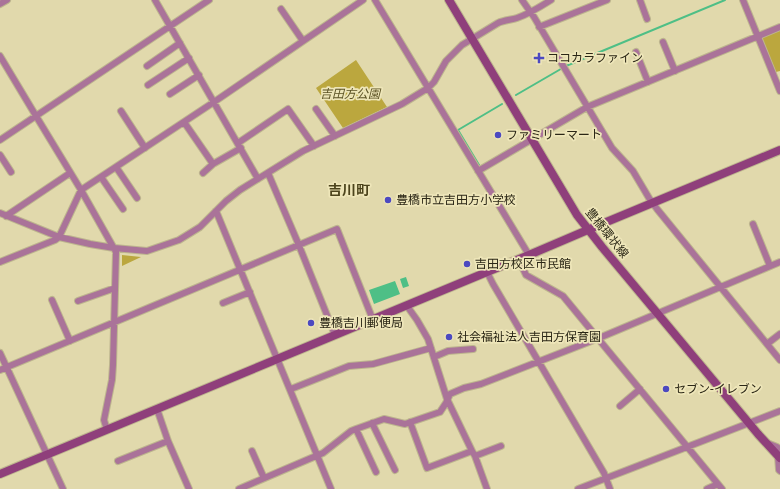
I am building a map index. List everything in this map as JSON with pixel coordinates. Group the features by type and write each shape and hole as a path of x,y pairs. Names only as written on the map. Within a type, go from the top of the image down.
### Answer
{"street":[{"path":"0,4 7,0"},
{"path":"155,0 258,179"},
{"path":"0,140 209,0"},
{"path":"0,262 55,240 59,237 81,190 214,102 363,0"},
{"path":"375,0 529,256"},
{"name":"豊橋環状線","path":"449,0 577,215 749,423 765,442 779,455"},
{"path":"522,0 534,17 612,148 633,171 653,203 780,360"},
{"path":"3,215 59,237 114,248 147,251 179,240 200,228 226,201 240,190 302,151 402,104 428,88 434,82 446,61 462,45 472,38 498,22 516,19 530,13 551,0"},
{"path":"539,27 607,0"},
{"path":"640,0 648,19"},
{"path":"743,0 780,91"},
{"path":"281,9 303,41"},
{"path":"478,171 587,107 780,27"},
{"path":"663,42 675,71"},
{"path":"147,66 180,43"},
{"path":"636,52 648,82"},
{"path":"0,56 81,190 116,252 112,380 104,420 107,430"},
{"path":"148,85 189,58"},
{"path":"170,94 199,75"},
{"path":"203,173 288,109 314,146"},
{"path":"316,109 335,136"},
{"path":"121,112 145,148"},
{"path":"184,122 213,164"},
{"path":"0,474 487,272 529,256 780,150"},
{"path":"0,155 11,172"},
{"path":"116,167 137,198"},
{"path":"3,215 70,173"},
{"path":"268,173 335,335"},
{"path":"101,177 123,209"},
{"path":"216,211 291,389 331,489"},
{"path":"753,224 770,266"},
{"path":"0,370 337,229 373,320"},
{"path":"519,260 526,275 563,296 720,486 707,489"},
{"path":"239,489 323,453 351,431 384,419 405,424 440,412 450,394 456,390 481,384 538,362 658,314 780,262"},
{"path":"487,272 606,478 610,489"},
{"path":"78,301 115,288"},
{"path":"223,303 250,292"},
{"path":"52,300 70,341"},
{"path":"407,306 428,339 447,399 474,454 488,489"},
{"path":"767,344 780,334"},
{"path":"291,389 349,366 374,364 431,348"},
{"path":"434,357 448,351 472,349"},
{"path":"0,353 63,489"},
{"path":"620,406 640,389"},
{"path":"157,410 168,441 189,489"},
{"path":"578,489 780,411"},
{"path":"410,422 427,468 501,446"},
{"path":"372,423 395,470"},
{"path":"356,429 376,472"},
{"path":"118,461 168,441"},
{"path":"252,451 264,478"},
{"path":"779,455 780,471"}],"green space":[{"path":"780,29 780,71 776,72 762,38 763,36"},
{"name":"吉田方公園","path":"356,60 387,107 343,128 316,88"},
{"path":"122,255 141,257 122,266"}],"shaded area":[{"path":"406,277 409,286 403,288 400,279"},
{"path":"395,281 400,294 374,304 369,290"}],"waterway":[{"path":"516,95 566,66 725,0"},
{"path":"479,165 458,130 502,104"}],"place":[{"name":"ココカラファイン","path":"539,58"},
{"name":"ファミリーマート","path":"498,135"},
{"name":"豊橋市立吉田方小学校","path":"388,200"},
{"name":"吉田方校区市民館","path":"467,264"},
{"name":"豊橋吉川郵便局","path":"311,323"},
{"name":"社会福祉法人吉田方保育園","path":"449,337"},
{"name":"セブン-イレブン","path":"666,389"}],"district":[{"name":"吉川町","path":"349,190"}]}
